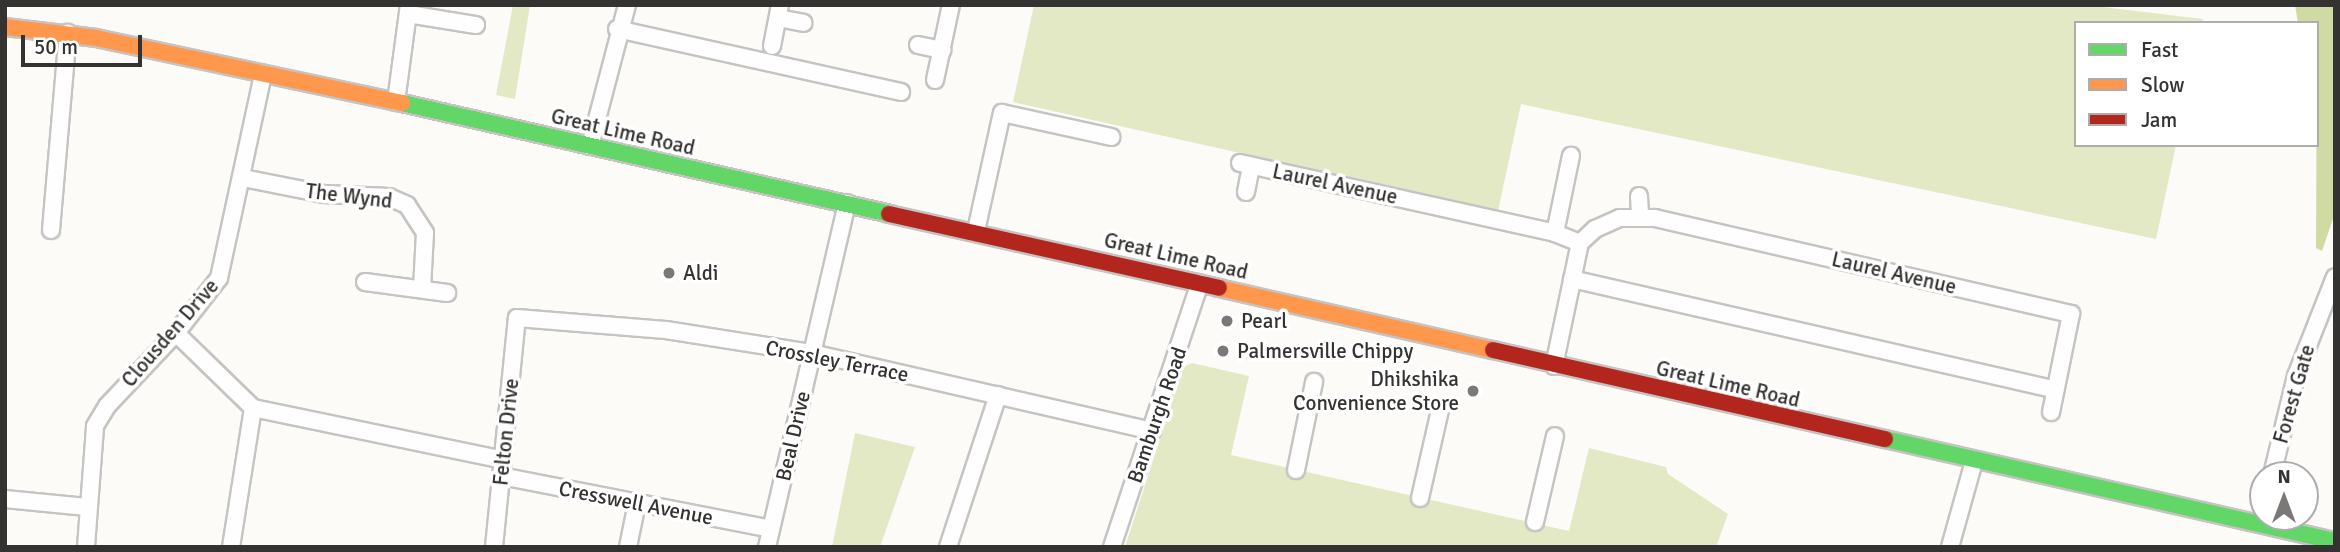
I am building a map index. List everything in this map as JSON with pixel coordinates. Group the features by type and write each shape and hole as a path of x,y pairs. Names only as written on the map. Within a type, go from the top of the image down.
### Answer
{"main road":[{"name":"Great Lime Road","path":"5,27 68,33 396,102 976,231 1974,461 2249,518"},
{"name":"Great Lime Road","path":"2299,531 2335,541"}],"street":[{"path":"590,145 618,29 627,5"},
{"path":"935,80 951,5"},
{"path":"396,102 409,9 476,25"},
{"path":"772,46 779,12 804,23"},
{"path":"618,29 901,92"},
{"path":"51,230 68,33"},
{"path":"918,45 942,50"},
{"name":"Clousden Drive","path":"86,547 92,438 100,416 211,292 223,268 263,74"},
{"path":"976,231 1002,113 1111,138"},
{"path":"1555,233 1571,156"},
{"name":"Laurel Avenue","path":"1246,191 1246,164 1555,233 1580,243 1595,229 1620,218 1640,216 2071,314 2051,412"},
{"name":"The Wynd","path":"243,178 324,194 389,197 407,205 425,233 422,289"},
{"path":"1639,196 1640,216"},
{"name":"Beal Drive","path":"767,547 847,203"},
{"path":"1554,366 1580,243"},
{"name":"Forest Gate","path":"2275,461 2296,376 2335,276"},
{"path":"1572,279 2055,390"},
{"path":"365,282 447,293"},
{"name":"Bamburgh Road","path":"1112,547 1200,283"},
{"name":"Crossley Terrace","path":"517,318 666,330 812,353 1152,431"},
{"name":"Felton Drive","path":"494,547 517,318"},
{"path":"176,333 253,408 231,547"},
{"path":"1296,470 1314,382"},
{"path":"948,547 998,395"},
{"name":"Cresswell Avenue","path":"253,408 637,503 771,529"},
{"path":"1420,498 1440,410"},
{"path":"1535,522 1555,436"},
{"path":"1950,547 1974,461"},
{"path":"5,499 88,507"},
{"path":"628,547 637,503"}],"green space":[{"path":"513,5 530,5 515,99 496,95"},
{"path":"1034,5 2086,5 2203,19 2074,21 2074,147 2176,147 2156,239 1521,104 1498,211 1013,102"},
{"path":"2295,5 2335,5 2335,213 2322,251 2316,248 2319,21 2298,21"},
{"path":"1192,363 1249,376 1231,455 1569,531 1589,448 1666,467 1668,474 1728,514 1716,547 1125,547 1183,367"},
{"path":"855,433 915,447 880,547 832,547"}],"traffic: fast":[{"path":"402,103 889,214"},
{"path":"1885,439 2335,541"}],"traffic: slow":[{"path":"5,27 96,38 402,103"},
{"path":"1219,288 1493,350"}],"traffic: jam":[{"path":"889,214 1219,288"},
{"path":"1493,350 1885,439"}],"place":[{"name":"Aldi","path":"669,273"},
{"name":"Pearl","path":"1227,321"},
{"name":"Palmersville Chippy","path":"1223,351"},
{"name":"Dhikshika Convenience Store","path":"1473,391"}]}
